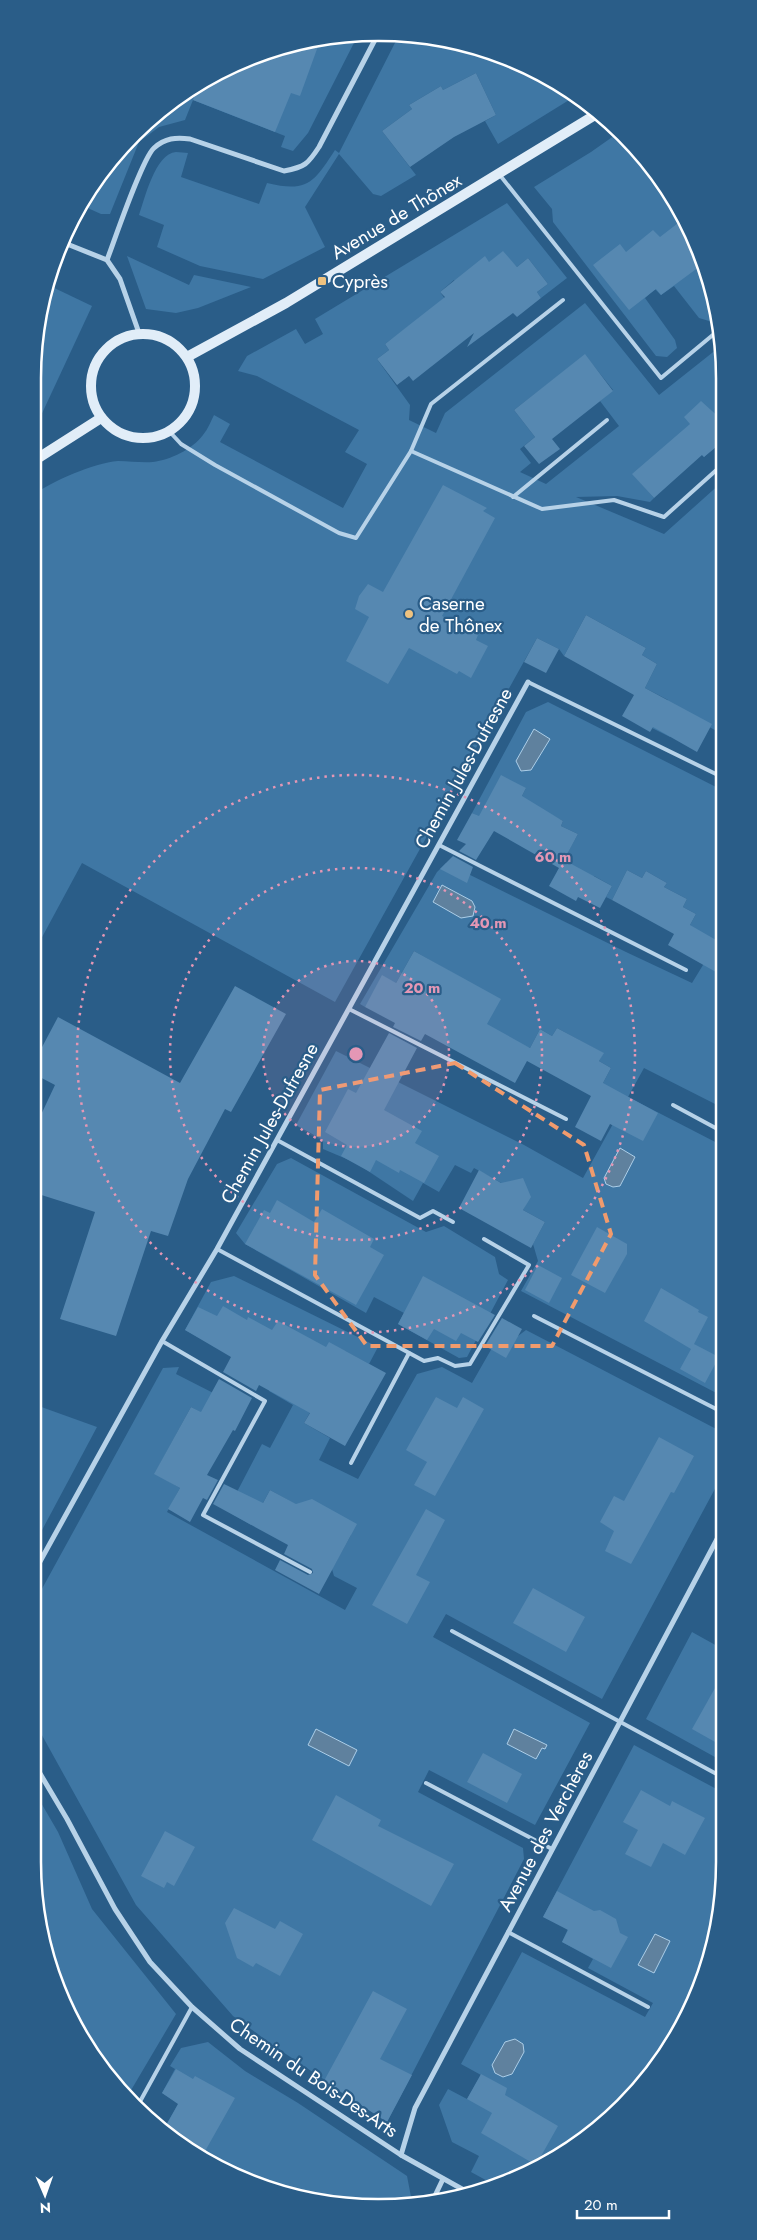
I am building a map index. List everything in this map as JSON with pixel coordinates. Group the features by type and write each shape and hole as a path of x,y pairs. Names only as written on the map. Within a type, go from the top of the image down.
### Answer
{"main road":[{"name":"Avenue de Thônex","path":"187,357 286,303 591,117"},
{"path":"139,333 155,334 178,347 187,357 195,379 195,395 191,408 183,420 169,432 154,437 136,438 123,435 101,418 91,396 91,380 100,356 110,344 124,337 139,333"},
{"path":"41,456 101,418"}],"street":[{"path":"107,260 152,150 169,139 180,137 284,171 297,169 308,164 319,147 374,41"},
{"path":"69,245 107,260 120,278 139,333"},
{"name":"Chemin Jules-Dufresne","path":"41,1560 162,1341 217,1250 528,682"},
{"name":"Avenue des Verchères","path":"401,2155 415,2108 716,1541"},
{"name":"Chemin du Bois-Des-Arts","path":"41,1775 67,1819 115,1909 150,1962 192,2007 240,2049 401,2155 460,2188"},
{"path":"436,2194 443,2179"}],"lane":[{"path":"499,174 661,378 713,335"},
{"path":"169,432 181,444 215,465 339,533 356,538 411,452 431,404 563,300"},
{"path":"513,497 607,420"},
{"path":"411,452 542,509 614,500 664,517 716,470"},
{"path":"528,682 716,774"},
{"path":"439,845 686,970"},
{"path":"349,1009 566,1119"},
{"path":"673,1105 716,1128"},
{"path":"277,1140 420,1218 433,1211 453,1222"},
{"path":"217,1250 409,1354 424,1361 438,1358 455,1366 470,1364 529,1265 484,1239"},
{"path":"534,1316 716,1409"},
{"path":"162,1341 265,1401 203,1515 310,1572"},
{"path":"351,1463 409,1354"},
{"path":"452,1631 716,1774"},
{"path":"426,1783 552,1849"},
{"path":"508,1932 648,2008"},
{"path":"141,2101 192,2007"}],"highlighted area":[{"path":"455,1063 584,1145 611,1234 552,1346 367,1346 315,1275 320,1090"}],"shaded area":[{"path":"354,42 308,133 293,151 281,147 285,136 193,100 185,120 159,127 139,142 110,214 101,214 87,208 111,173 140,140 156,125 191,98 229,76 270,59 313,48"},
{"path":"396,42 423,44 487,59 528,76 569,100 498,144 485,121 496,115 476,73 443,90 441,86 409,105 412,109 382,131 416,175 381,196 373,194 339,154 305,207 325,247 263,279 200,266 157,247 164,225 139,215 157,168 162,160 176,152 188,153 181,177 259,204 267,183 292,187 301,185 315,177 335,150 339,153"},
{"path":"613,136 632,156 671,210 698,270 709,313 709,321 699,318 674,286 661,295 655,289 645,298 675,340 677,348 667,357 656,356 553,222 552,209 534,187"},
{"path":"507,203 567,278 541,298 537,292 548,284 528,258 517,267 512,262 463,291 454,280 440,292 448,303 409,326 385,344 389,350 377,359 410,405 409,420 436,433 445,413 585,303 659,395 715,351 716,378 716,446 704,457 685,437 633,474 654,498 650,502 617,496 576,497 664,534 716,487 716,731 684,713 670,737 652,728 668,700 645,688 657,664 642,655 646,648 586,615 564,656 559,649 537,638 335,1002 82,863 41,939 41,490 85,469 108,462 153,462 174,456 199,440 214,415 230,424 220,442 343,508 367,464 345,452 359,430 257,376 238,371 247,356 296,329 305,344 323,334 315,319","holes":["585,355 613,390 600,401 619,426 546,484 520,472 531,463 520,449 535,437 514,410"]},
{"path":"127,256 189,285 194,275 251,287 198,308 176,313 146,309"},
{"path":"54,288 92,306 41,416 44,334"},
{"path":"548,702 716,787 716,1104 644,1068 628,1097 716,1142 716,1393 521,1291 538,1261 533,1244 545,1222 523,1210 529,1198 474,1168 471,1173 455,1165 439,1192 423,1183 413,1201 356,1163 323,1149 323,1140 296,1125 336,1051 524,1145 583,1178 619,1113 595,1098 611,1068 599,1061 603,1053 557,1028 552,1036 540,1029 530,1048 476,1028 458,976 414,951 396,983 365,1007 360,1004 437,872 446,863 692,983 703,965 690,925 696,914 683,907 687,899 664,887 667,883 646,871 642,878 627,870 612,900 606,897 612,886 594,876 586,888 557,872 578,834 561,826 563,821 521,798 526,788 487,821 472,813 526,712"},
{"path":"534,729 550,739 531,770 521,771 516,761"},
{"path":"442,885 472,901 475,907 473,916 461,918 433,902"},
{"path":"620,1148 635,1157 620,1186 613,1187 606,1184 604,1178"},
{"path":"291,1158 426,1232 444,1226 495,1257 499,1274 508,1280 467,1357 459,1358 398,1324 404,1313 374,1297 366,1313 245,1244 236,1233 277,1164"},
{"path":"234,1276 378,1347 369,1364 345,1351 304,1423 330,1438 319,1460 358,1479 417,1374 442,1367 472,1383 504,1327 518,1336 526,1330 716,1429 716,1487 602,1699 446,1614 433,1637 590,1723 535,1825 429,1770 418,1792 523,1848 524,1859 387,2122 233,2016 136,1905 41,1733 41,1591 163,1368 179,1367 176,1374 227,1400 215,1420 191,1407 155,1473 180,1488 167,1512 345,1610 357,1588 334,1576 332,1569 351,1535 270,1490 251,1525 227,1511 262,1444 270,1448 293,1405 269,1391 275,1379 185,1330 211,1282"},
{"path":"41,1407 97,1427 41,1532"},
{"path":"692,1632 716,1645 716,1758 646,1719"},
{"path":"316,1729 357,1750 349,1766 308,1745"},
{"path":"514,1729 547,1745 545,1749 542,1748 536,1759 507,1744"},
{"path":"634,1745 716,1789 716,1862 713,1906 698,1970 671,2030 632,2084 584,2129 547,2154 487,2181 471,2172 479,2156 452,2142 439,2105 448,2089 467,2099 481,2075 461,2064 522,1952 645,2017 653,2003 588,1968 593,1959 562,1942 568,1929 543,1917"},
{"path":"41,1803 58,1832 92,1909 176,2014 131,2090 111,2067 86,2030 59,1970 44,1906 41,1862"},
{"path":"655,1934 670,1941 654,1973 638,1965"},
{"path":"515,2039 523,2044 524,2052 512,2074 503,2077 495,2073 492,2065 505,2042"},
{"path":"208,2042 245,2071 298,2103 407,2176 411,2197 356,2198 334,2196 291,2187 270,2181 229,2164 191,2142 167,2124 183,2096 173,2100 162,2093 175,2069 170,2066 181,2048"}],"building":[{"path":"318,47 300,96 291,93 275,132 193,100 194,96 210,86 249,67 270,59"},
{"path":"476,73 496,115 454,137 410,167 382,131 412,109 409,105 441,86 443,90"},
{"path":"678,223 697,268 661,295 656,289 629,310 593,265 620,244 626,252 653,230 660,237"},
{"path":"503,251 517,267 528,258 548,284 537,292 541,298 517,317 513,313 467,347 474,333 413,381 409,376 397,385 377,359 389,350 385,344 445,297 440,292 485,256 489,262"},
{"path":"585,354 613,391 552,439 560,449 539,464 524,446 535,437 514,410"},
{"path":"701,401 716,415 716,447 704,457 702,455 654,498 632,474 690,424 684,417"},
{"path":"443,485 487,508 483,511 495,518 442,616 478,635 476,640 488,646 471,678 459,671 457,674 409,648 388,684 346,661 369,617 355,609 359,596 368,584 383,592"},
{"path":"586,615 646,648 642,655 657,664 645,688 712,724 697,752 653,727 650,732 622,716 634,695 564,656"},
{"path":"537,638 559,649 546,673 524,662"},
{"path":"501,775 526,788 522,796 563,821 561,826 578,834 564,860 612,886 600,908 578,897 576,901 549,886 559,868 494,831 476,860 459,851 466,844 457,840 472,813 479,816"},
{"path":"453,856 473,867 467,883 440,869"},
{"path":"627,870 642,878 646,871 667,883 664,887 687,899 683,907 696,914 690,925 716,940 716,972 668,945 674,934 612,900"},
{"path":"414,951 501,999 487,1024 530,1048 540,1029 552,1036 557,1028 604,1053 599,1061 611,1068 603,1083 658,1113 643,1141 610,1124 601,1141 575,1127 591,1096 527,1061 515,1083 425,1034 421,1041 393,1027 395,1023 365,1007 382,975 396,983"},
{"path":"235,986 286,1014 231,1112 225,1109 188,1179 168,1236 151,1231 116,1336 60,1319 95,1212 41,1195 41,1115 55,1085 41,1078 41,1049 58,1017 180,1083"},
{"path":"389,1033 417,1048 384,1110 422,1131 415,1143 439,1156 424,1183 400,1170 399,1173 376,1160 370,1172 341,1156 347,1145 325,1132 348,1089 356,1093"},
{"path":"479,1170 501,1183 523,1178 531,1197 523,1210 545,1222 531,1248 459,1208"},
{"path":"277,1200 314,1222 322,1209 374,1239 370,1247 384,1255 356,1305 245,1244 264,1210 270,1213"},
{"path":"597,1227 627,1244 627,1254 605,1293 571,1275"},
{"path":"538,1265 562,1278 549,1303 525,1290"},
{"path":"423,1276 495,1315 478,1342 461,1333 456,1341 434,1329 427,1340 398,1324"},
{"path":"661,1288 708,1317 694,1344 716,1355 716,1363 705,1383 680,1369 691,1349 644,1321"},
{"path":"223,1306 247,1320 248,1317 272,1330 278,1321 326,1347 329,1342 386,1373 345,1446 304,1423 310,1413 259,1385 256,1391 223,1372 231,1357 185,1330 198,1307 217,1316"},
{"path":"502,1318 522,1329 506,1358 485,1346"},
{"path":"219,1379 252,1398 235,1431 233,1430 207,1475 218,1480 207,1500 203,1498 190,1522 168,1509 180,1488 154,1474 191,1407 201,1412"},
{"path":"436,1397 457,1408 463,1397 484,1409 435,1496 414,1485 427,1462 406,1450"},
{"path":"659,1437 694,1456 674,1493 671,1492 631,1564 605,1551 614,1531 600,1522 614,1496 624,1501"},
{"path":"224,1484 263,1503 270,1490 296,1504 312,1499 357,1524 319,1594 275,1570 280,1560 308,1575 313,1573 312,1569 284,1554 288,1545 213,1504"},
{"path":"426,1509 445,1520 416,1575 430,1582 407,1624 372,1605"},
{"path":"533,1588 585,1617 566,1652 513,1623"},
{"path":"716,1686 716,1742 692,1729"},
{"path":"483,1753 522,1774 507,1803 467,1782"},
{"path":"641,1790 670,1806 672,1801 705,1818 685,1855 663,1843 651,1867 625,1854 638,1830 623,1822"},
{"path":"336,1795 381,1820 378,1826 454,1864 431,1906 312,1840"},
{"path":"165,1831 195,1847 174,1886 167,1882 164,1888 141,1876"},
{"path":"557,1891 594,1911 600,1910 616,1919 620,1933 628,1937 611,1968 562,1942 568,1930 543,1917"},
{"path":"234,1908 275,1929 280,1921 303,1934 280,1976 256,1963 253,1967 237,1958 225,1923"},
{"path":"373,1991 407,2009 380,2059 412,2075 387,2122 324,2081"},
{"path":"176,2069 193,2079 195,2076 235,2098 205,2151 167,2124 178,2104 162,2093"},
{"path":"481,2074 507,2088 505,2095 558,2126 540,2158 531,2162 481,2133 492,2113 467,2099"}],"place":[{"name":"Cyprès","path":"322,281"},
{"name":"Caserne de Thônex","path":"409,614"}]}
